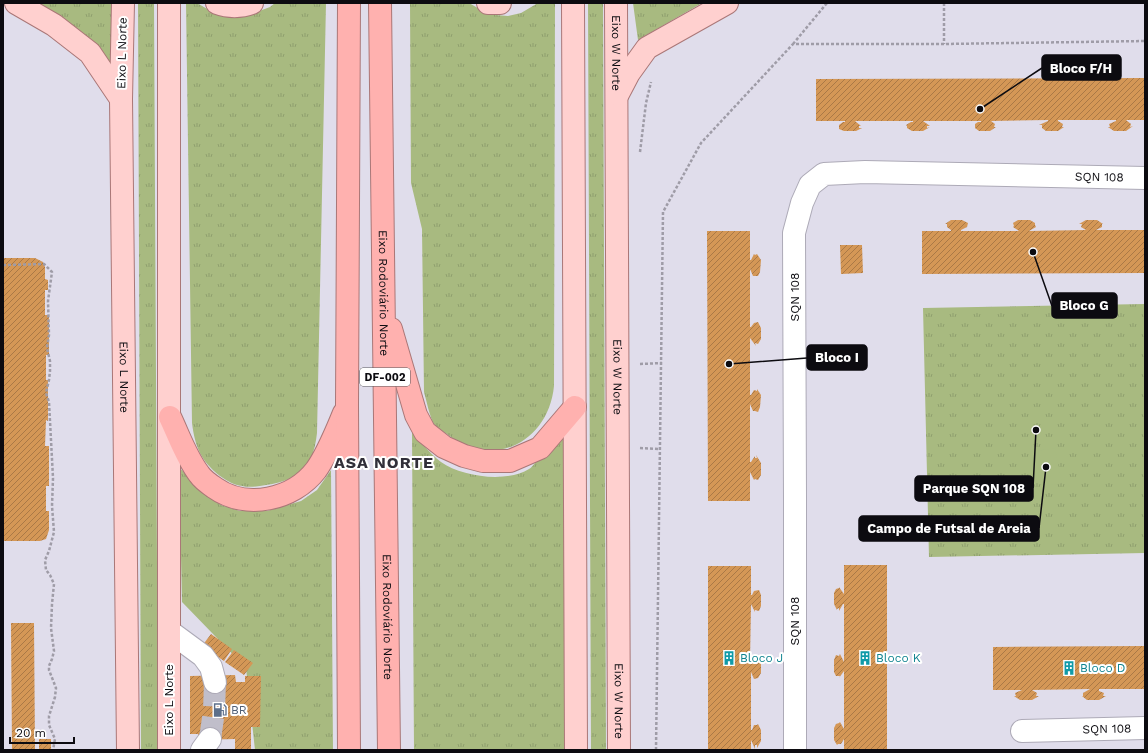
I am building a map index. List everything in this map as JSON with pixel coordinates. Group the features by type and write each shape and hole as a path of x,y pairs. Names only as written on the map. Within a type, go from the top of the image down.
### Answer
{"highway":[{"name":"DF-002","path":"349,3 347,406 349,750"},
{"name":"Eixo Rodoviário Norte","path":"380,3 389,750"},
{"path":"384,302 416,415 425,432 444,447 482,462 510,461 540,448 575,407"},
{"path":"170,417 191,462 206,482 229,496 244,500 258,500 284,494 303,484 316,470 328,449 347,406"}],"main road":[{"path":"16,3 54,25 90,54 121,99"},
{"name":"Eixo L Norte","path":"123,3 121,99 128,750"},
{"name":"Eixo L Norte","path":"169,3 169,750"},
{"path":"217,3 224,6 244,6 252,3"},
{"path":"488,3 500,3"},
{"path":"573,3 576,750"},
{"name":"Eixo W Norte","path":"616,3 619,750"},
{"path":"616,97 629,73 648,48 727,3"}],"street":[{"name":"SQN 108","path":"795,750 794,234 802,203 810,185 824,174 865,172 1145,178"},
{"path":"169,631 204,656 211,667 215,682"},
{"name":"SQN 108","path":"1022,731 1145,728"}],"path":[{"path":"792,44 827,3"},
{"path":"944,3 944,44"},
{"path":"640,154 646,103 652,79"},
{"path":"3,265 44,264 52,272 48,301 49,334 47,348 50,361 50,371 46,393 49,402 54,532 45,560 46,570 54,584 51,628 54,651 49,666 49,670 56,688 55,697 49,716 49,725 55,739 53,750"},
{"path":"637,364 662,363"},
{"path":"637,448 660,449"}],"green space":[{"path":"32,3 113,3 113,76"},
{"path":"138,3 154,3 158,750 141,750"},
{"path":"186,3 197,3 209,10 254,13 270,7 275,3 326,3 317,433 313,454 302,470 291,478 272,484 254,487 245,487 233,484 213,470 200,453 193,432"},
{"path":"410,3 469,3 483,11 496,15 508,16 521,13 538,3 555,3 554,386 550,404 543,420 532,433 519,443 505,449 488,450 471,447 454,439 441,430 434,424 424,392 422,229 411,183"},
{"path":"588,3 603,3 606,750 591,750"},
{"path":"633,3 702,3 638,40"},
{"path":"1145,304 1145,553 929,557 923,308"},
{"path":"412,431 433,455 450,467 472,474 497,477 509,476 530,469 564,431 567,750 414,750"},
{"path":"1055,448 1062,483 1055,485 1038,484 1030,452"},
{"path":"179,467 200,490 221,505 240,511 267,511 301,501 317,490 331,470 333,750 255,750 246,668 182,602"}],"building":[{"path":"1145,78 1145,120 1126,120 1131,124 1130,127 1133,126 1126,131 1114,131 1108,127 1110,127 1109,124 1116,120 1058,120 1063,124 1062,127 1064,127 1058,131 1046,131 1042,128 1042,125 1039,125 1048,120 991,121 995,124 994,127 996,127 990,131 979,131 975,128 975,124 981,121 923,121 930,126 927,126 927,128 930,127 923,131 912,131 907,128 906,125 913,121 855,121 861,126 859,126 859,128 862,128 856,131 844,131 839,129 839,125 845,121 816,121 816,79"},
{"path":"951,220 962,220 968,223 967,227 961,231 1019,231 1013,227 1013,223 1018,220 1030,220 1035,223 1036,227 1029,231 1086,230 1081,227 1082,224 1079,224 1086,220 1097,220 1103,224 1102,227 1096,230 1145,230 1145,273 922,274 922,231 951,231 947,227 947,224 945,224"},
{"path":"707,231 750,231 750,260 754,254 757,254 761,260 760,272 758,276 753,276 750,269 750,327 754,323 758,322 761,328 761,339 758,344 755,343 756,346 750,338 750,395 754,390 757,391 757,389 761,395 758,412 753,411 750,404 750,462 755,456 755,458 757,458 756,455 761,463 761,475 758,480 754,480 750,472 750,501 708,501"},
{"path":"840,245 862,245 863,273 841,274"},
{"path":"3,258 35,258 43,262 45,267 45,279 48,280 48,290 45,290 45,315 49,315 49,355 46,355 46,380 48,380 48,421 46,420 45,446 49,446 49,486 46,486 46,511 49,511 49,530 46,539 40,541 3,541"},
{"name":"Bloco K","path":"844,565 887,565 887,750 844,750 844,739 841,744 837,745 834,740 834,728 836,724 840,722 844,729 844,671 839,678 840,676 836,676 834,672 834,660 836,655 839,656 840,654 844,662 844,604 839,611 839,608 837,610 834,604 834,593 839,587 844,594"},
{"name":"Bloco J","path":"708,566 751,566 751,595 754,591 759,590 761,595 761,606 759,611 755,610 755,612 751,604 750,662 752,662 754,657 758,658 757,656 761,663 761,673 758,678 754,679 751,672 751,730 754,725 758,724 761,730 761,741 757,748 757,745 755,745 755,749 751,740 751,750 708,750"},
{"path":"11,623 34,623 35,750 12,750"},
{"path":"211,634 232,649 224,661 202,646"},
{"name":"Bloco D","path":"1145,646 1145,689 1099,689 1099,691 1104,693 1103,696 1106,696 1099,700 1087,700 1082,696 1083,693 1090,689 1032,690 1037,693 1036,696 1039,696 1032,700 1020,700 1014,696 1016,696 1015,693 1022,690 993,690 993,647"},
{"path":"234,650 253,663 244,675 225,662"},
{"path":"235,675 236,682 245,682 245,676 261,676 260,727 251,727 251,750 235,750 235,739 198,740 198,734 190,734 190,676"},
{"path":"39,739 51,739 51,750 39,750"}],"tunnel":[{"path":"210,739 214,711 215,682"}],"place":[{"name":"Bloco F/H","path":"980,109"},
{"name":"Bloco G","path":"1033,252"},
{"name":"Bloco I","path":"729,364"},
{"name":"Parque SQN 108","path":"1036,430"},
{"name":"Campo de Futsal de Areia","path":"1046,467"},
{"name":"Bloco J","path":"729,658"},
{"name":"Bloco K","path":"865,658"},
{"name":"Bloco D","path":"1069,668"},
{"name":"BR","path":"220,710"}],"district":[{"name":"ASA NORTE","path":"384,462"}]}
